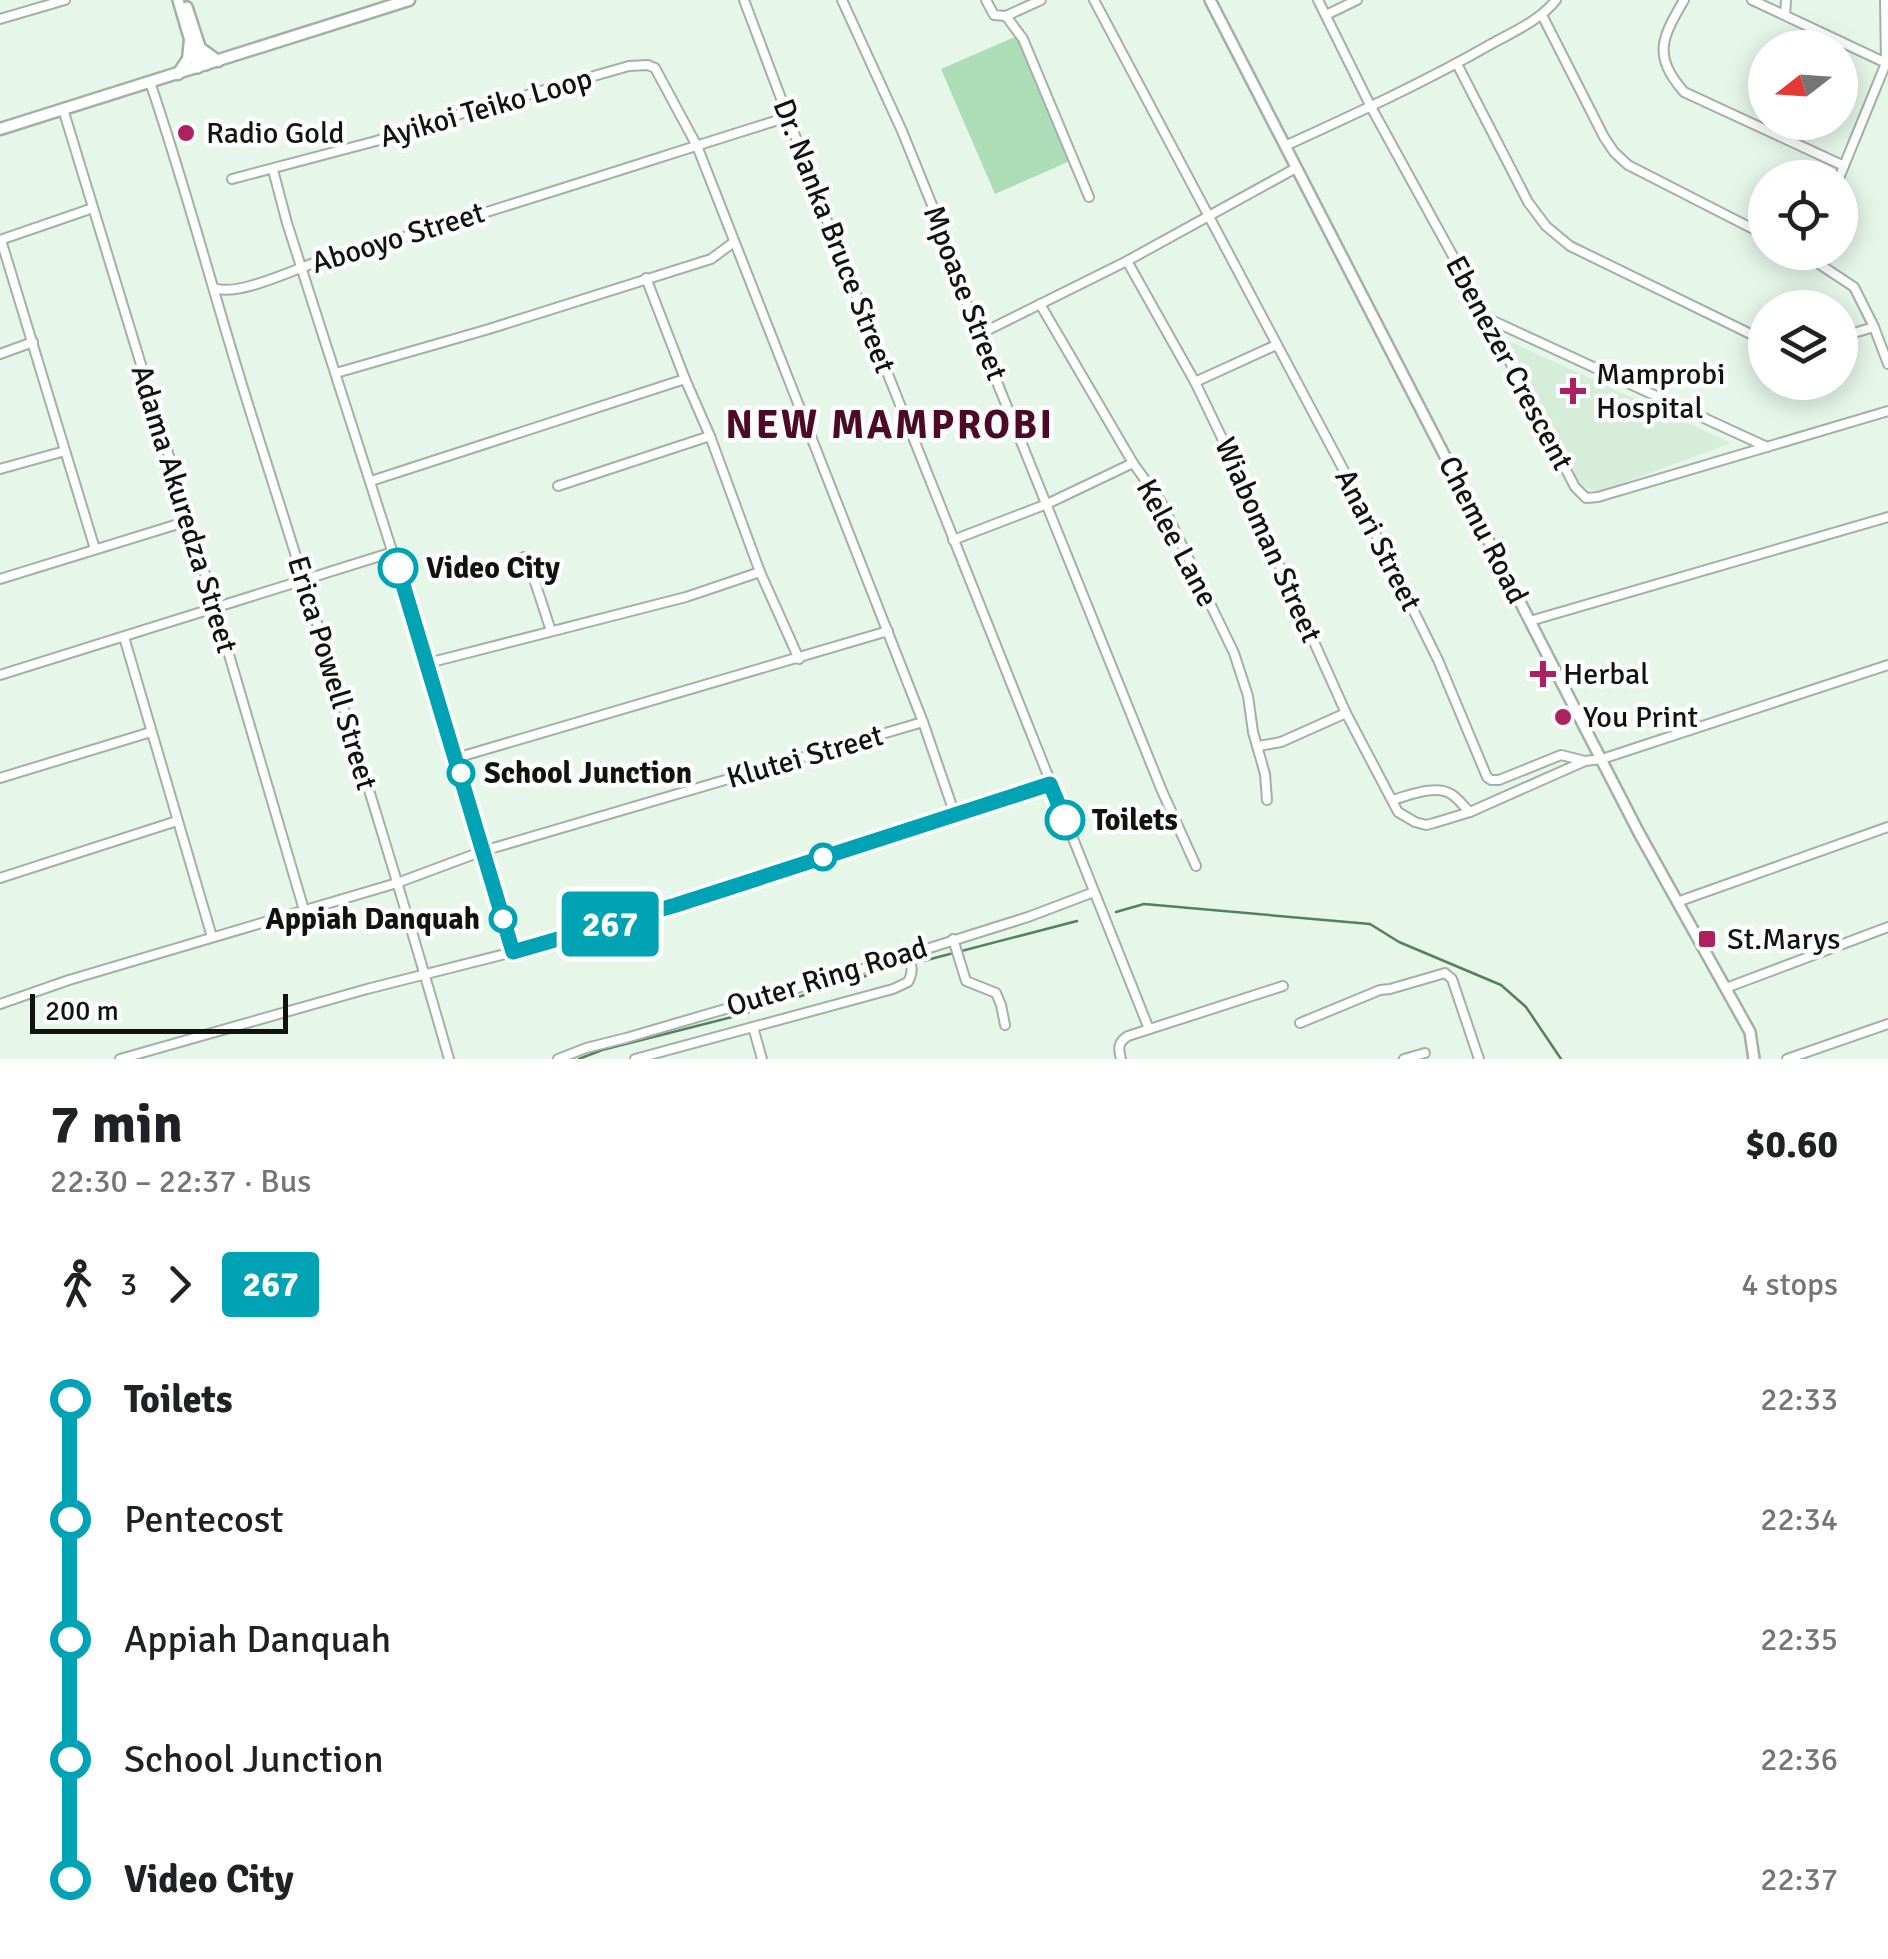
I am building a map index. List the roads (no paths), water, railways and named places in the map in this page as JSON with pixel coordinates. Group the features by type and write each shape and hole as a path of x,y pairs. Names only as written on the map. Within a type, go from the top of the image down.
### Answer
{"main road":[{"path":"0,129 409,0"},
{"path":"178,74 188,60 190,40"},
{"path":"200,48 207,55 207,65"}],"street":[{"path":"0,19 65,0"},
{"path":"181,0 190,40 207,65"},
{"path":"181,0 200,48"},
{"name":"Dr. Nanka Bruce Street","path":"744,0 1148,1029"},
{"name":"Mpoase Street","path":"842,0 932,205 978,335 1196,866"},
{"path":"986,0 994,15 1006,16 1041,0"},
{"name":"Anari Street","path":"1094,0 1351,484 1438,660 1487,777 1499,780 1561,755 1586,761"},
{"name":"Chemu Road","path":"1210,0 1638,833 1750,1032 1754,1059"},
{"name":"Ebenezer Crescent","path":"1318,0 1371,107 1575,487 1586,498 1888,411"},
{"path":"1326,15 1357,0"},
{"path":"1285,146 1457,64 1542,15 1556,0"},
{"path":"1684,0 1664,34 1662,49 1665,64 1684,92 1831,160"},
{"path":"1752,0 1887,64"},
{"path":"1786,0 1786,16"},
{"path":"1847,160 1887,64 1885,0"},
{"path":"1542,15 1614,152 1628,165 1748,225"},
{"path":"1006,16 1022,38 1089,196"},
{"path":"1457,64 1528,202 1546,226 1570,246 1748,333"},
{"name":"Ayikoi Teiko Loop","path":"232,179 628,66 655,68 697,146 956,814"},
{"path":"150,82 214,288"},
{"name":"Adama Akuredza Street","path":"63,109 304,910"},
{"name":"Abooyo Street","path":"214,288 235,289 788,118"},
{"path":"978,335 1127,261 1296,168"},
{"path":"273,170 428,663 513,952"},
{"path":"93,208 1,240 96,548"},
{"path":"336,373 710,258 734,242"},
{"name":"Wiaboman Street","path":"1127,261 1195,382 1346,713 1398,812 1408,820 1426,825 1470,812"},
{"path":"1828,270 1854,288 1888,364"},
{"path":"646,278 760,572 799,659"},
{"name":"Erica Powell Street","path":"214,288 449,1059"},
{"name":"Kelee Lane","path":"1040,304 1160,502 1234,653 1259,746 1266,800"},
{"path":"1486,318 1766,447"},
{"path":"1858,332 1874,327"},
{"path":"0,354 33,342"},
{"path":"1195,382 1276,344"},
{"path":"370,481 685,379"},
{"path":"558,486 710,436"},
{"path":"0,469 65,451"},
{"path":"953,540 1048,504 1133,463"},
{"path":"1530,621 1888,516"},
{"path":"0,579 188,521"},
{"path":"0,675 393,552"},
{"path":"524,558 550,632"},
{"path":"428,663 686,597 760,572"},
{"path":"456,758 888,631"},
{"path":"124,637 212,936"},
{"path":"1392,800 1440,791 1450,793 1470,812 1586,761 1888,665"},
{"path":"1259,746 1281,742 1346,713"},
{"name":"Klutei Street","path":"0,1004 212,936 397,883 484,851 923,722"},
{"path":"0,778 151,732"},
{"path":"120,1059 676,905 1050,784"},
{"path":"0,878 177,821"},
{"path":"1677,902 1888,826"},
{"name":"Outer Ring Road","path":"558,1059 1028,917 1094,892"},
{"path":"1726,988 1888,927"},
{"path":"953,939 966,981 996,994 1004,1025"},
{"path":"636,1059 902,986 908,982 913,968 906,954"},
{"path":"1300,1023 1380,990 1445,973 1452,979 1479,1059"},
{"path":"1121,1059 1122,1040 1283,986"},
{"path":"1787,1059 1888,1024"},
{"path":"753,1027 762,1059"},
{"path":"1404,1059 1425,1053"}],"waterway":[{"path":"1116,912 1144,904 1370,924 1399,942 1501,985 1526,1007 1561,1059"},
{"path":"923,961 1077,921"},
{"path":"579,1059 885,970"}],"place":[{"name":"Radio Gold","path":"186,133"},
{"name":"Mamprobi Hospital","path":"1573,391"},
{"name":"Video City","path":"398,568"},
{"name":"Herbal","path":"1543,674"},
{"name":"You Print","path":"1563,717"},
{"name":"School Junction","path":"461,773"},
{"name":"Toilets","path":"1065,820"},
{"name":"Appiah Danquah","path":"503,919"},
{"name":"St.Marys","path":"1707,939"}],"district":[{"name":"NEW MAMPROBI","path":"890,425"}]}
